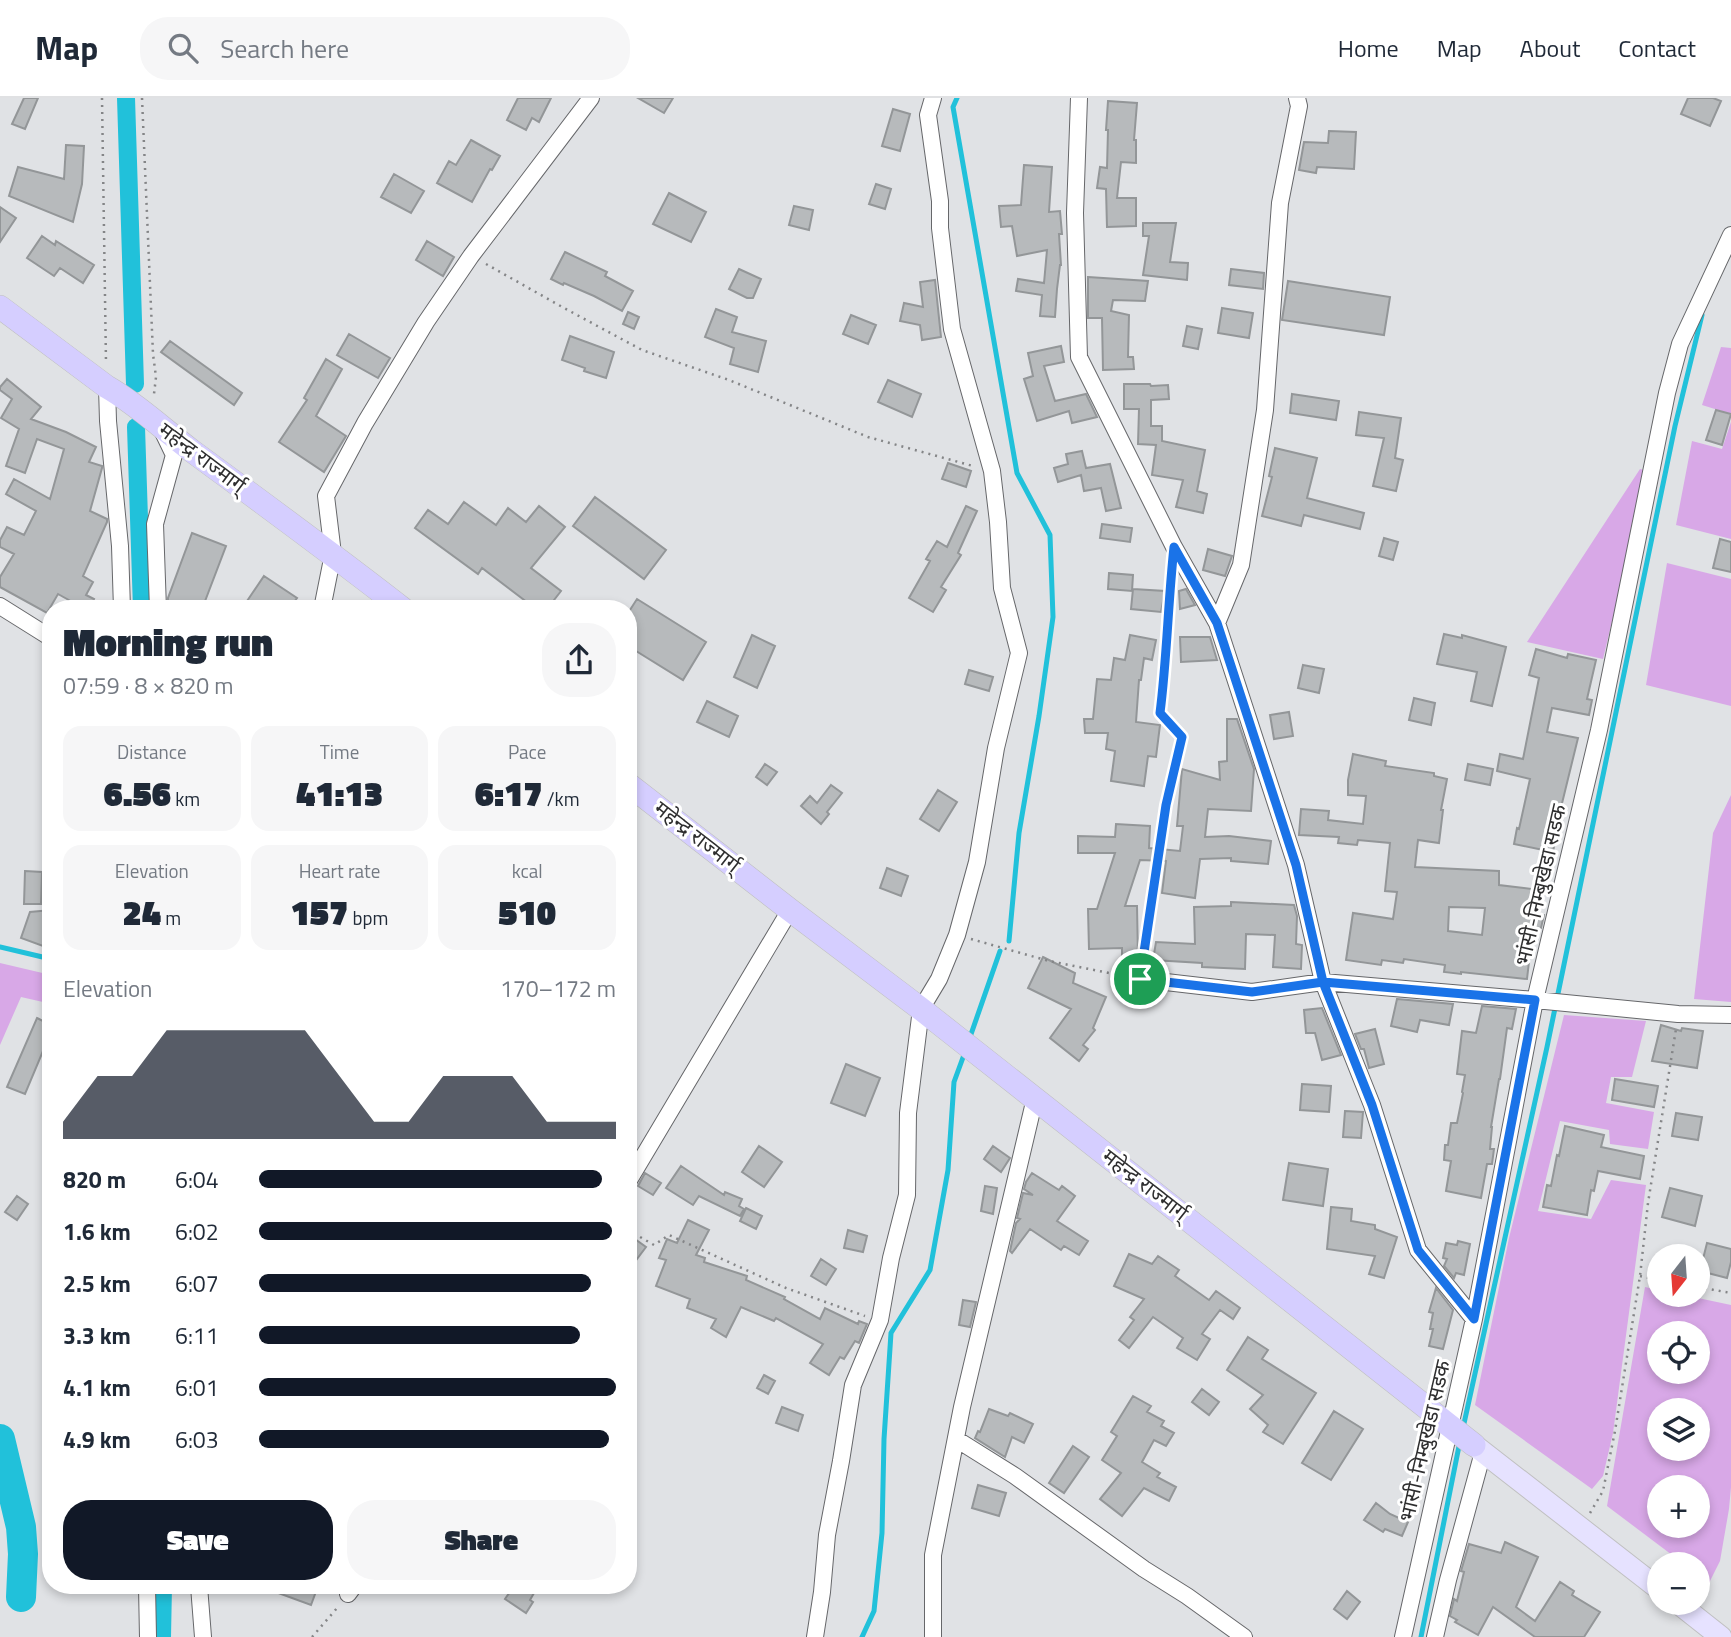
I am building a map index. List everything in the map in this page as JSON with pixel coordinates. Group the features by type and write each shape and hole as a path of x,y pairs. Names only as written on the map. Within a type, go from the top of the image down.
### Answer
{"highway":[{"name":"महेन्द्र राज्मार्ग्","path":"0,307 123,396 161,428 391,600"},
{"name":"महेन्द्र राज्मार्ग्","path":"637,791 927,1013 1479,1449"}],"main road":[{"name":"महेन्द्र राज्मार्ग्","path":"1479,1449 1647,1580"},
{"path":"1693,1615 1721,1637"}],"street":[{"path":"324,600 333,555 326,496 419,333 471,256 591,98"},
{"path":"815,1637 827,1535 853,1385 880,1320 906,1195 908,1113 917,1057 927,1013 957,935 977,862 996,748 1019,653 1002,588 992,471 952,329 940,228 940,201 928,115 933,98"},
{"path":"1079,98 1074,214 1079,357 1174,547 1217,623 1296,865 1323,982 1372,1105 1418,1250 1474,1319"},
{"path":"1217,623 1241,565 1265,410 1280,203 1299,106 1297,98"},
{"name":"भांसी-निम्बुखेडा सडक","path":"1403,1637 1474,1319 1550,1002 1599,730 1671,381 1680,344 1731,235"},
{"path":"107,387 120,546 121,600"},
{"path":"158,600 155,524 174,455 161,428"},
{"path":"0,606 42,632"},
{"path":"637,1166 790,910"},
{"path":"1140,979 1252,992 1323,982 1678,1014 1731,1015"},
{"path":"933,1637 933,1555 962,1407 1035,1098"},
{"path":"956,1439 1015,1476 1244,1637"},
{"path":"1435,1637 1479,1449"},
{"path":"147,1594 148,1637"},
{"path":"200,1594 203,1637"}],"path":[{"path":"102,98 107,387"},
{"path":"142,98 156,377 153,390 161,428"},
{"path":"471,256 642,350 729,380 868,437 992,471"},
{"path":"957,935 1049,961 1140,979 1166,805 1182,737 1160,713 1174,547"},
{"path":"1581,1528 1602,1491 1615,1431 1678,1014"},
{"path":"637,1235 654,1245 669,1235 786,1288 880,1320"},
{"path":"1640,1276 1647,1277"},
{"path":"1710,1289 1731,1293"},
{"path":"312,1637 348,1594"}],"shaded area":[{"path":"1721,347 1731,348 1731,414 1702,405"},
{"path":"1731,422 1731,539 1676,525 1692,441 1722,449"},
{"path":"1640,469 1648,471 1603,659 1527,642"},
{"path":"1667,563 1731,579 1731,706 1646,685"},
{"path":"1731,795 1731,1002 1694,999 1713,833"},
{"path":"0,963 42,973 42,1002 21,997 0,1045"},
{"path":"1564,1015 1646,1021 1632,1077 1611,1077 1606,1103 1654,1112 1648,1149 1610,1144 1609,1130 1560,1121 1538,1211 1591,1219 1611,1180 1646,1185 1613,1433 1603,1476 1592,1489 1475,1405 1509,1238"},
{"path":"1645,1287 1647,1307 1710,1307 1710,1301 1731,1305 1731,1487 1720,1561 1710,1581 1710,1552 1668,1552 1649,1538 1710,1538 1710,1475 1647,1475 1647,1536 1607,1506"}],"building":[{"path":"24,98 38,98 25,129 12,124"},
{"path":"518,98 551,98 539,122 532,118 526,130 507,120"},
{"path":"638,98 673,98 664,113"},
{"path":"1688,98 1713,98 1721,101 1710,126 1681,114"},
{"path":"1108,101 1137,103 1134,140 1136,163 1121,162 1117,198 1136,198 1136,226 1107,227 1106,189 1097,188 1100,167 1107,168"},
{"path":"893,109 910,114 900,151 882,146"},
{"path":"1329,131 1356,132 1354,169 1317,167 1316,173 1299,170 1304,142 1328,143"},
{"path":"471,140 500,156 472,202 437,183 449,161 456,165"},
{"path":"66,145 84,146 82,184 73,222 9,196 18,167 64,179"},
{"path":"1024,165 1052,167 1049,212 1060,211 1062,234 1059,234 1061,265 1055,317 1040,316 1042,295 1016,291 1018,279 1044,283 1047,250 1017,256 1012,226 1001,227 999,206 1021,205"},
{"path":"394,174 424,191 411,213 381,197"},
{"path":"876,184 891,189 885,209 869,204"},
{"path":"669,193 706,212 691,242 653,224"},
{"path":"794,206 813,210 809,230 789,225"},
{"path":"0,207 16,218 0,242"},
{"path":"1143,223 1176,223 1170,262 1188,263 1187,280 1143,275 1149,236 1143,236"},
{"path":"42,236 55,245 56,241 94,265 83,283 60,268 54,276 27,258"},
{"path":"427,241 454,257 443,276 416,260"},
{"path":"565,252 607,272 605,276 633,291 622,311 594,296 551,279"},
{"path":"739,269 761,279 753,298 747,298 729,289"},
{"path":"1231,269 1264,273 1263,289 1229,285"},
{"path":"1088,277 1148,281 1145,301 1113,300 1111,311 1129,315 1128,357 1133,357 1134,369 1103,370 1102,318 1088,318"},
{"path":"935,280 941,337 922,340 920,325 900,321 904,303 923,307 920,282"},
{"path":"1288,281 1390,297 1384,335 1282,320"},
{"path":"1222,308 1253,313 1249,338 1218,333"},
{"path":"716,309 737,317 732,332 766,341 758,372 730,364 734,348 705,337"},
{"path":"628,312 639,317 634,329 623,324"},
{"path":"851,315 876,325 868,344 843,334"},
{"path":"1187,326 1202,329 1198,349 1183,346"},
{"path":"349,334 390,358 378,378 337,355"},
{"path":"570,336 614,352 606,378 562,360"},
{"path":"170,341 242,393 234,405 161,352"},
{"path":"1061,346 1064,362 1044,366 1055,401 1086,394 1097,417 1072,423 1069,411 1037,421 1024,379 1033,376 1028,353"},
{"path":"326,359 342,369 316,416 346,436 324,472 279,442 307,400 304,398"},
{"path":"7,379 41,407 31,419 96,447 89,462 102,468 90,511 107,519 107,522 83,576 93,582 86,595 94,600 69,600 58,594 55,600 42,600 42,610 0,587 0,577 14,554 0,547 0,540 7,527 24,535 36,511 6,494 14,479 50,499 64,449 37,439 25,473 6,466 19,429 1,418 12,399 0,390"},
{"path":"888,380 921,394 912,417 878,402"},
{"path":"1124,384 1168,385 1169,399 1151,400 1151,426 1162,426 1162,441 1205,450 1197,491 1207,494 1203,513 1176,507 1183,480 1152,475 1156,445 1138,444 1139,409 1124,409"},
{"path":"1292,394 1339,401 1336,420 1290,413"},
{"path":"1716,410 1731,414 1722,445 1706,440"},
{"path":"1359,412 1401,418 1395,458 1403,460 1396,491 1373,486 1384,438 1356,435"},
{"path":"1275,448 1317,458 1307,498 1364,513 1360,529 1304,515 1301,526 1262,516 1272,477 1269,476"},
{"path":"1082,451 1086,468 1110,464 1121,508 1106,511 1101,488 1084,491 1081,475 1058,482 1054,468 1068,464 1066,454"},
{"path":"948,463 971,471 966,487 942,479"},
{"path":"595,497 666,550 644,579 573,526"},
{"path":"464,502 496,525 508,508 526,522 539,506 565,527 531,568 561,591 554,600 524,600 482,568 478,574 415,528 428,510 448,524"},
{"path":"966,506 977,511 958,553 961,555 941,587 946,590 933,612 909,598 930,561 926,559 937,541 947,547"},
{"path":"1102,524 1132,528 1130,542 1100,538"},
{"path":"192,533 226,546 205,600 168,598"},
{"path":"1384,538 1398,542 1393,560 1379,556"},
{"path":"1720,539 1731,542 1731,572 1713,568"},
{"path":"1208,549 1232,556 1225,576 1203,570"},
{"path":"1109,573 1133,575 1132,591 1108,589"},
{"path":"264,576 297,598 296,600 248,600"},
{"path":"1133,589 1165,591 1161,612 1131,609"},
{"path":"1186,589 1195,605 1180,609 1179,591"},
{"path":"636,600 706,642 683,680 637,652"},
{"path":"1444,634 1462,638 1462,635 1506,647 1492,706 1471,701 1477,672 1437,664"},
{"path":"752,635 775,646 757,688 734,677"},
{"path":"1130,635 1156,640 1152,660 1144,658 1139,680 1136,722 1160,725 1156,757 1148,756 1144,786 1111,781 1115,751 1106,749 1108,733 1085,733 1084,719 1093,719 1097,679 1111,680 1114,658 1125,660"},
{"path":"1180,637 1210,637 1217,660 1181,662"},
{"path":"1536,649 1567,658 1568,654 1596,660 1587,699 1592,700 1589,715 1552,708 1547,732 1578,738 1554,836 1553,852 1514,844 1530,779 1497,771 1500,754 1523,759 1539,678 1529,675"},
{"path":"1303,665 1324,669 1319,693 1298,688"},
{"path":"969,670 993,677 989,691 965,684"},
{"path":"1414,698 1435,703 1431,725 1409,720"},
{"path":"707,701 738,716 729,737 697,722"},
{"path":"1289,712 1293,736 1274,739 1270,715"},
{"path":"1227,719 1237,719 1254,769 1251,811 1208,809 1205,837 1229,836 1271,841 1268,864 1231,861 1231,858 1200,859 1195,898 1162,893 1166,861 1140,860 1125,906 1137,906 1138,959 1135,959 1135,966 1122,965 1122,948 1089,949 1088,909 1097,909 1115,853 1078,853 1078,836 1115,837 1116,824 1150,826 1149,848 1180,851 1183,826 1177,826 1182,769 1220,780 1219,762 1227,761"},
{"path":"1353,754 1386,761 1385,766 1434,773 1434,776 1447,779 1441,810 1439,843 1418,840 1415,867 1499,871 1499,885 1540,890 1537,914 1544,915 1541,928 1533,927 1527,979 1444,972 1445,965 1404,959 1403,963 1382,960 1381,965 1346,960 1353,913 1393,919 1397,892 1385,891 1390,843 1358,840 1357,845 1338,843 1339,837 1299,835 1301,809 1329,811 1328,820 1363,824 1366,796 1348,795","holes":["1449,907 1485,908 1482,935 1448,931"]},
{"path":"765,764 777,772 767,785 756,777"},
{"path":"1468,764 1493,769 1490,785 1465,780"},
{"path":"831,785 842,793 821,824 801,806 810,796 817,803"},
{"path":"938,790 957,802 939,831 920,819"},
{"path":"887,868 908,876 901,896 880,888"},
{"path":"25,871 42,872 41,904 24,904"},
{"path":"1231,902 1294,905 1297,916 1296,944 1302,945 1301,969 1273,967 1275,935 1246,934 1245,969 1202,967 1202,963 1153,960 1156,942 1195,944 1194,907 1231,906"},
{"path":"42,911 42,946 21,938 30,912"},
{"path":"1043,957 1075,973 1073,983 1106,997 1093,1028 1095,1030 1083,1045 1088,1049 1079,1061 1050,1038 1071,1009 1028,988"},
{"path":"1397,999 1453,1004 1449,1025 1420,1020 1417,1032 1391,1026"},
{"path":"1482,1006 1516,1009 1512,1029 1507,1028 1491,1127 1490,1149 1494,1149 1492,1164 1487,1164 1481,1198 1446,1191 1451,1161 1444,1160 1451,1123 1457,1123 1463,1093 1465,1075 1457,1074 1462,1031 1476,1033"},
{"path":"1322,1008 1341,1055 1322,1060 1315,1033 1306,1033 1304,1010"},
{"path":"37,1018 42,1020 42,1053 25,1094 7,1087"},
{"path":"1661,1025 1681,1031 1682,1028 1703,1031 1697,1068 1652,1061"},
{"path":"1375,1029 1384,1064 1369,1068 1364,1049 1361,1049 1355,1034"},
{"path":"846,1064 880,1078 865,1116 831,1103"},
{"path":"1615,1079 1658,1086 1654,1107 1612,1100"},
{"path":"1302,1084 1331,1086 1329,1112 1300,1110"},
{"path":"1345,1111 1363,1112 1361,1138 1343,1137"},
{"path":"1676,1113 1702,1117 1698,1140 1672,1136"},
{"path":"1565,1126 1604,1135 1601,1147 1644,1156 1640,1179 1598,1171 1594,1191 1591,1190 1587,1215 1543,1207 1547,1185 1551,1186"},
{"path":"759,1146 782,1162 764,1187 742,1172"},
{"path":"993,1146 1010,1158 1001,1172 984,1159"},
{"path":"1289,1163 1328,1169 1323,1206 1283,1200"},
{"path":"681,1166 724,1195 725,1192 742,1199 739,1206 744,1209 740,1216 699,1196 693,1205 666,1188"},
{"path":"645,1173 661,1183 653,1195 638,1186"},
{"path":"1032,1173 1059,1190 1062,1186 1075,1196 1057,1221 1088,1241 1079,1255 1064,1246 1061,1250 1030,1229 1012,1253 1010,1251 1016,1223 1020,1219 1017,1218 1023,1193 1033,1195 1024,1189"},
{"path":"985,1186 997,1188 993,1214 981,1211"},
{"path":"1670,1188 1702,1196 1695,1226 1662,1217"},
{"path":"17,1196 28,1204 17,1220 5,1212"},
{"path":"1331,1207 1352,1209 1351,1221 1375,1225 1375,1229 1397,1237 1384,1278 1369,1274 1375,1256 1327,1249"},
{"path":"746,1208 762,1216 756,1229 740,1221"},
{"path":"688,1220 709,1230 696,1255 705,1258 704,1262 747,1276 746,1280 785,1297 784,1299 820,1319 825,1308 858,1324 859,1321 867,1324 859,1343 855,1341 844,1359 840,1357 829,1375 810,1363 823,1344 776,1318 774,1321 741,1307 726,1337 711,1328 716,1319 687,1308 690,1299 656,1286 666,1260 659,1258 667,1239 677,1243"},
{"path":"848,1230 867,1236 863,1252 844,1248"},
{"path":"637,1240 646,1247 637,1259"},
{"path":"1458,1241 1470,1244 1464,1275 1456,1273 1454,1278 1444,1266 1447,1259 1443,1258 1446,1243 1457,1245"},
{"path":"1707,1243 1731,1249 1727,1278 1710,1274 1710,1244"},
{"path":"1129,1254 1152,1264 1158,1256 1179,1270 1175,1276 1209,1300 1216,1291 1240,1308 1233,1319 1220,1310 1202,1334 1210,1339 1197,1360 1177,1348 1183,1338 1153,1317 1129,1348 1119,1340 1134,1320 1130,1317 1144,1299 1114,1286"},
{"path":"821,1259 836,1269 826,1285 811,1276"},
{"path":"1436,1288 1453,1310 1443,1349 1429,1346 1433,1313 1429,1312"},
{"path":"963,1300 976,1302 970,1327 959,1325"},
{"path":"1248,1337 1268,1350 1262,1359 1316,1393 1283,1444 1263,1432 1268,1425 1250,1409 1263,1395 1227,1370"},
{"path":"764,1375 775,1381 768,1394 757,1388"},
{"path":"1202,1389 1219,1402 1209,1415 1192,1402"},
{"path":"1133,1396 1151,1406 1147,1412 1164,1421 1161,1426 1174,1433 1166,1446 1154,1440 1142,1462 1160,1473 1157,1477 1176,1487 1169,1501 1144,1488 1122,1516 1100,1499 1121,1473 1102,1460 1117,1436 1111,1432"},
{"path":"782,1407 803,1415 798,1431 776,1423"},
{"path":"989,1409 1008,1416 1010,1413 1033,1424 1024,1443 1012,1437 1005,1457 975,1438"},
{"path":"1334,1411 1363,1429 1331,1480 1302,1463"},
{"path":"1073,1446 1089,1457 1064,1493 1049,1483"},
{"path":"978,1485 1006,1493 999,1516 972,1508"},
{"path":"1376,1503 1390,1514 1408,1522 1402,1536 1385,1529 1383,1532 1364,1520"},
{"path":"1505,1542 1538,1557 1516,1607 1535,1621 1560,1582 1574,1591 1572,1595 1600,1612 1584,1637 1535,1637 1493,1607 1478,1635 1455,1622 1457,1620 1450,1616 1454,1599 1457,1601 1464,1572 1461,1571 1469,1544 1501,1553"},
{"path":"1347,1591 1360,1602 1347,1619 1334,1609"},
{"path":"281,1594 315,1594 311,1605"},
{"path":"508,1594 533,1594 530,1600 533,1602 526,1613 505,1599"}],"waterway":[{"path":"126,98 135,384"},
{"path":"957,98 953,107 1017,473 1050,535 1053,617 1019,833 1009,941"},
{"path":"1463,1428 1547,1047 1675,426 1702,315"},
{"path":"136,427 142,600"},
{"path":"0,947 42,957"},
{"path":"969,1040 1000,951"},
{"path":"862,1637 874,1611 882,1533 884,1439 891,1333 930,1270 948,1170 954,1082 965,1052"},
{"path":"0,1439 21,1527 21,1597"},
{"path":"1421,1637 1460,1441"},
{"path":"162,1637 163,1594"}],"route":[{"path":"1140,979 1166,805 1182,737 1160,713 1174,547 1217,623 1296,865 1323,982 1372,1105 1418,1250 1474,1319 1535,1000 1323,982 1252,992 1140,979"}]}
